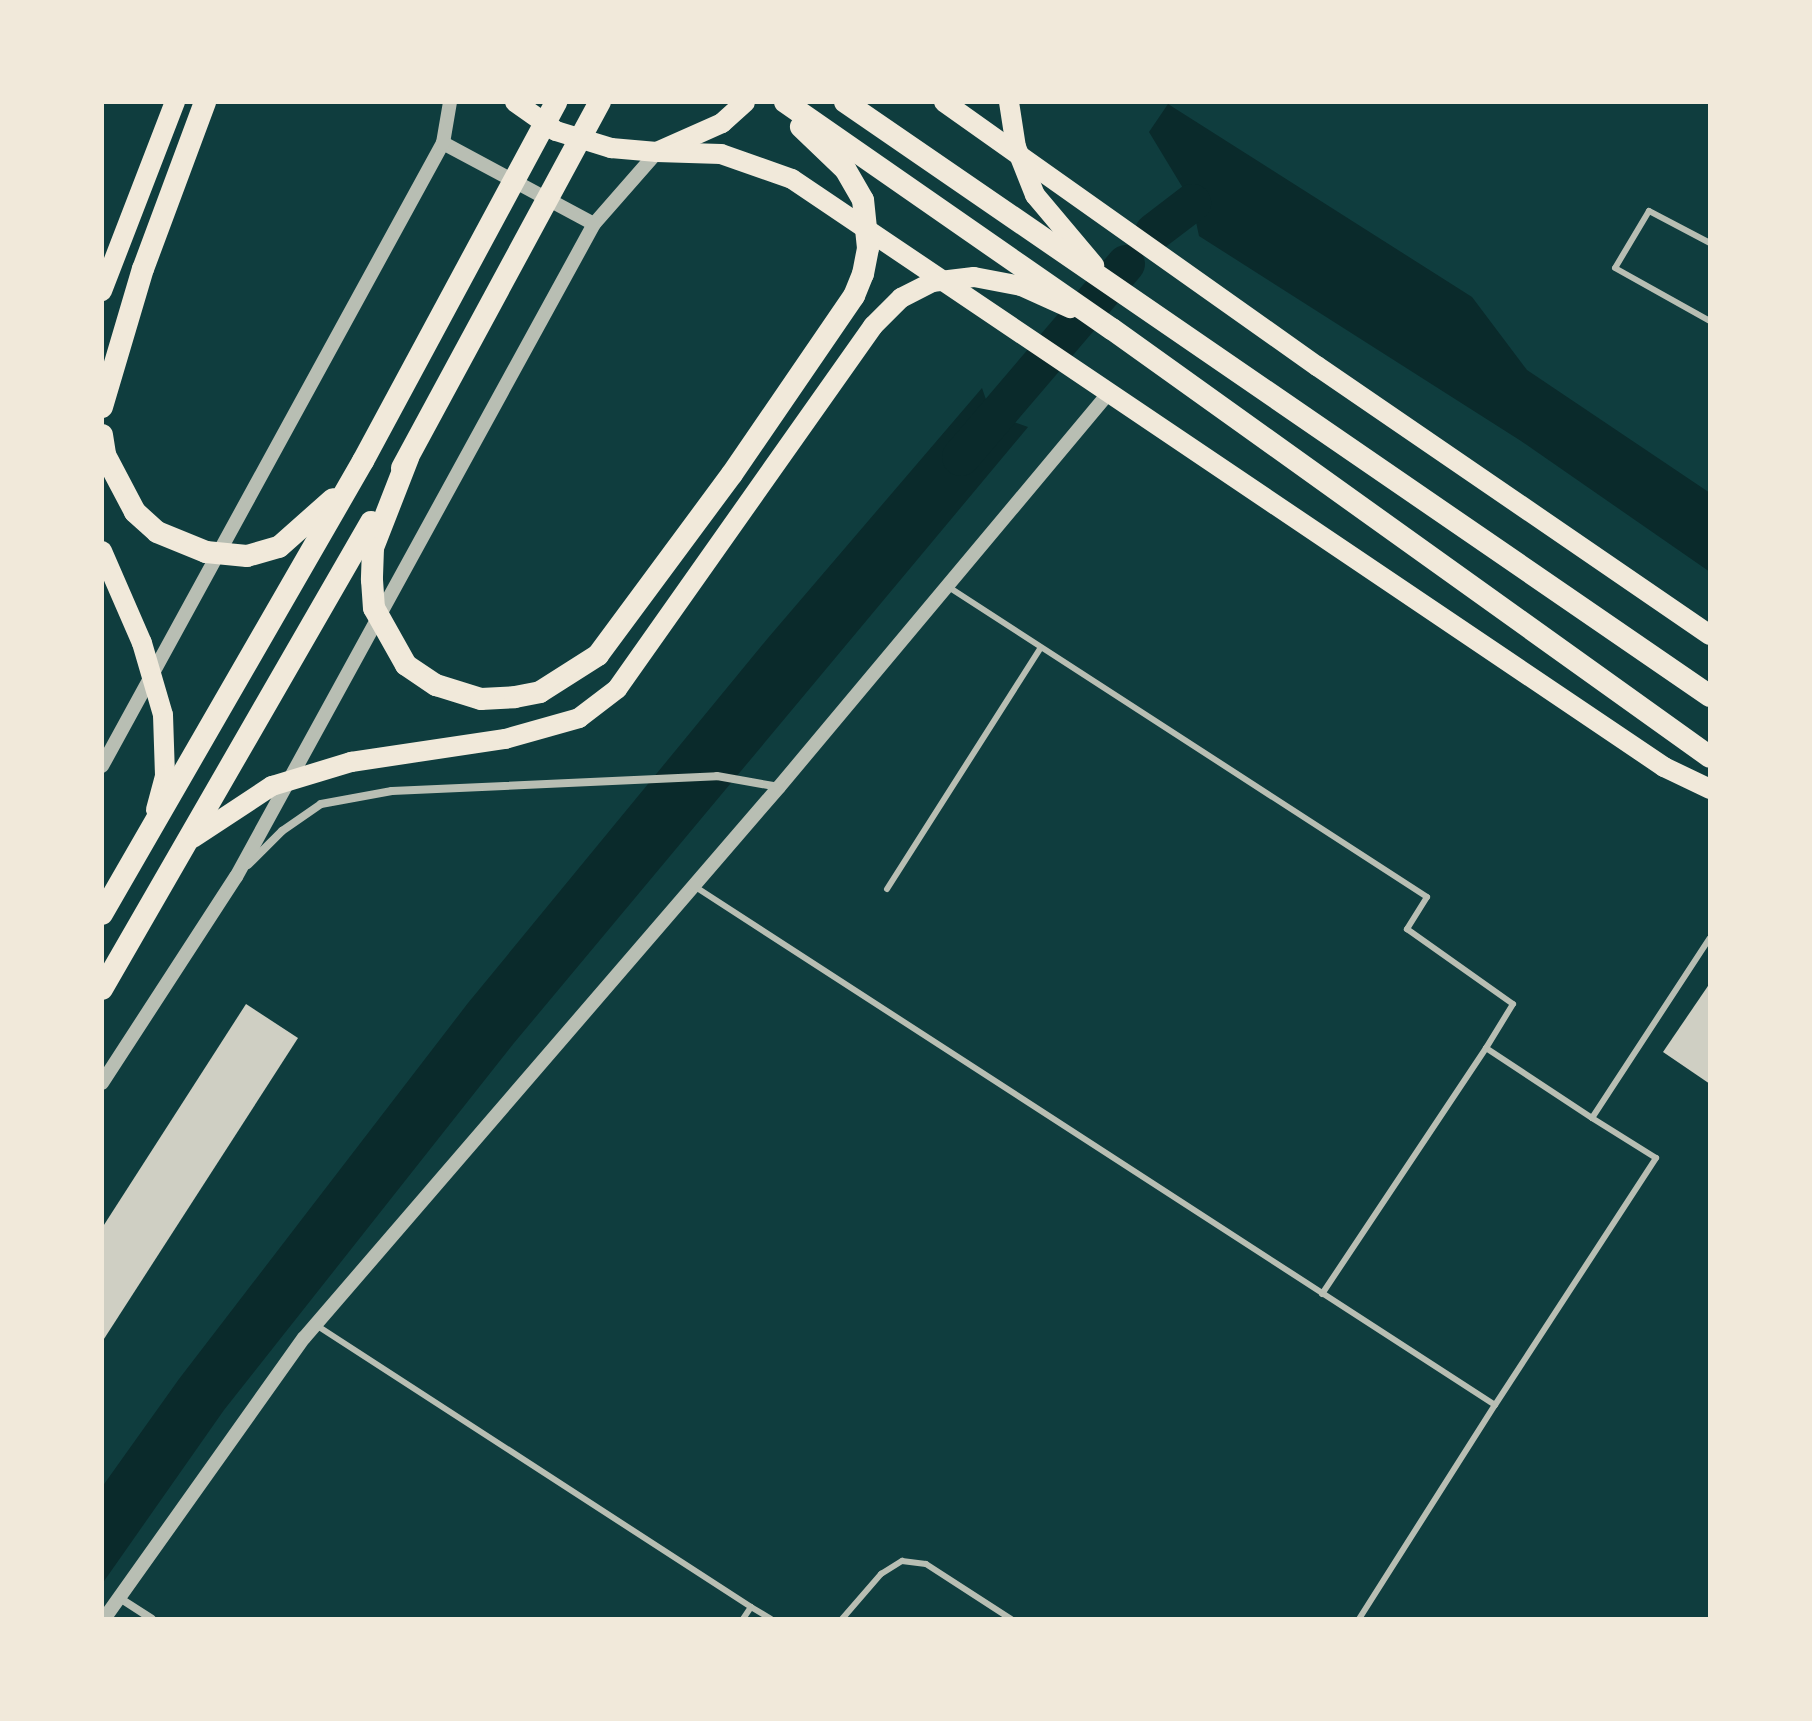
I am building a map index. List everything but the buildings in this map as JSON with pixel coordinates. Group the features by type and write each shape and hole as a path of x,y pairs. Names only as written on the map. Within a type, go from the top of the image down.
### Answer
{"highway":[{"path":"102,407 143,269 205,102"},
{"path":"102,914 138,859 363,461 556,102"},
{"path":"102,989 193,838 408,458 600,102"},
{"path":"408,458 373,548 372,580 374,608 406,665 436,685 481,699 503,698 540,692 598,655 732,474 854,296 863,274 866,219 856,185 773,102"},
{"path":"785,102 1112,329 1710,757"},
{"path":"845,102 1140,309 1702,690"},
{"path":"102,435 105,455 135,512 157,532 206,552 247,556 279,547 329,504 363,461"}],"main road":[{"path":"102,291 175,102"},
{"path":"515,102 556,131 611,148 721,154 792,179 1664,767 1710,789"},
{"path":"657,152 722,123 745,102"},
{"path":"944,102 1317,366 1710,635"},
{"path":"1009,102 1016,147 1044,210 1140,309"},
{"path":"193,838 272,786 351,762 505,739 588,711 617,689 873,326 920,287 963,277 1004,282 1112,329"},
{"path":"102,551 142,643 165,730 165,776 138,859"}],"street":[{"path":"102,766 443,143 450,102"},
{"path":"443,143 594,224"},
{"path":"102,1083 236,877 594,224 657,152"},
{"path":"104,1619 315,1325 779,787 1107,393"},
{"path":"236,877 282,831 321,804 392,791 471,784 540,787 643,777 717,776 779,787"},
{"path":"118,1597 152,1619"}],"lane":[{"path":"1710,243 1649,211 1615,268 1710,321"},
{"path":"947,586 1427,897 1407,929 1513,1004 1322,1294"},
{"path":"887,889 1040,649"},
{"path":"694,886 1495,1405"},
{"path":"1592,1118 1710,938"},
{"path":"1359,1619 1656,1158 1486,1048"},
{"path":"315,1325 771,1619"},
{"path":"842,1619 881,1574 902,1561 926,1564 1011,1619"},
{"path":"743,1619 751,1607"}],"water":[{"path":"1168,104 1472,297 1527,370 1710,493 1710,572 1521,441 1199,236 1192,203 1149,132"},
{"path":"982,388 991,414 1028,427 514,1043 224,1410 102,1584 102,1487 179,1379 468,1003 768,638"}],"waterway":[{"path":"1154,232 1192,203"},
{"path":"961,457 1126,264"}]}
